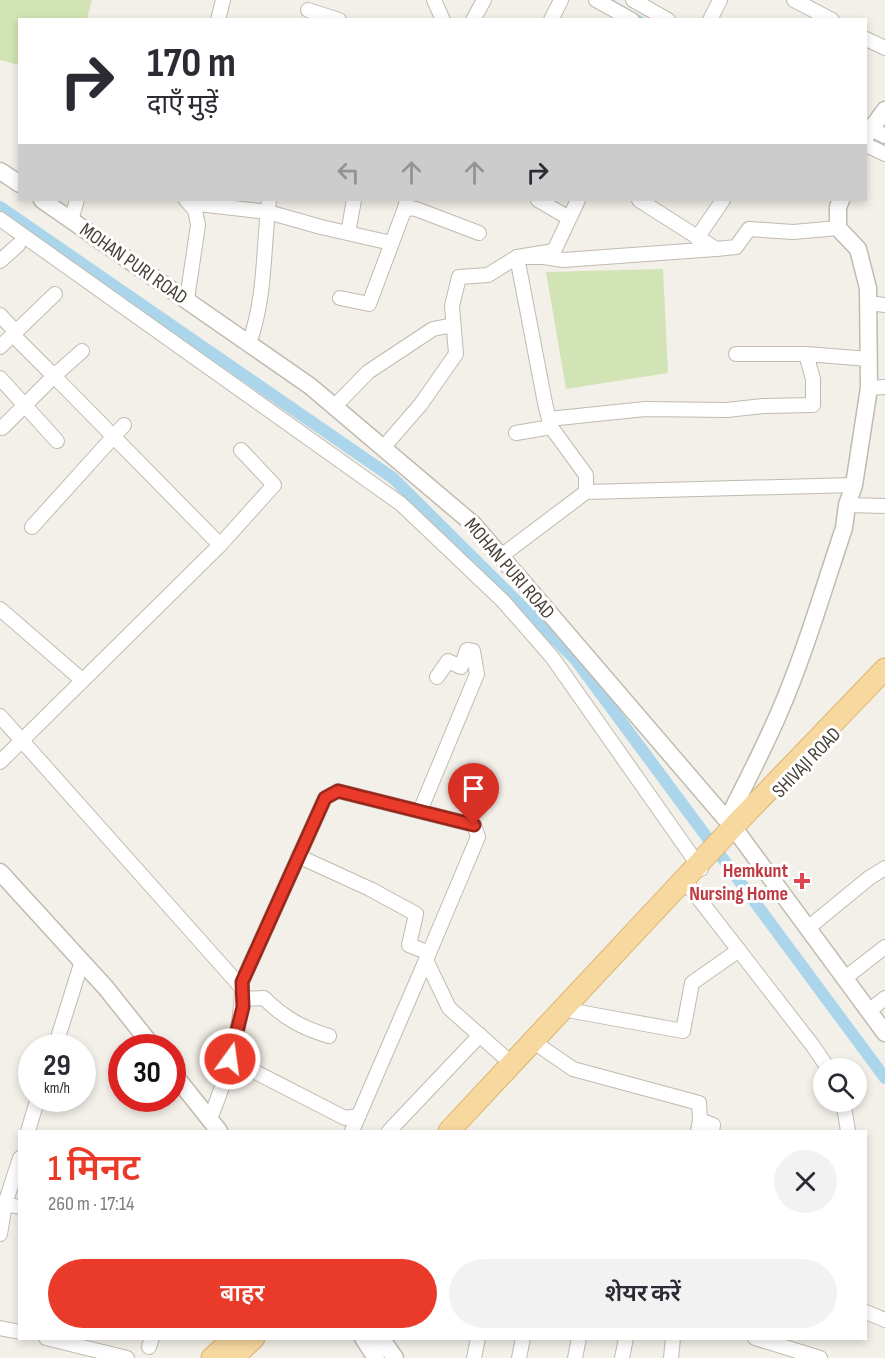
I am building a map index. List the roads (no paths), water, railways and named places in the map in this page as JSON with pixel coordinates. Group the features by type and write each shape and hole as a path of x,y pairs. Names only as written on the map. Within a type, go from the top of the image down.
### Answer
{"main road":[{"path":"450,1130 645,928 699,870 729,832 885,669"},
{"name":"SHIVAJI ROAD","path":"729,832 885,680"},
{"path":"464,1130 645,928"},
{"path":"212,1358 232,1340"},
{"path":"233,1358 252,1340"}],"street":[{"path":"218,18 223,0"},
{"path":"434,0 442,18"},
{"path":"474,18 484,0"},
{"path":"552,18 561,0"},
{"path":"596,0 628,18"},
{"path":"633,0 664,18"},
{"path":"711,18 720,0"},
{"path":"794,0 828,11"},
{"path":"309,10 333,18"},
{"path":"867,39 885,48"},
{"path":"885,110 870,134 885,154"},
{"path":"0,171 18,183"},
{"name":"MOHAN PURI ROAD","path":"44,201 310,386 473,524 808,928 885,1033"},
{"path":"72,220 77,201"},
{"path":"188,201 268,206 348,233 391,243"},
{"path":"187,299 198,225 195,210 188,201"},
{"path":"348,233 354,201"},
{"path":"540,201 569,218"},
{"path":"383,448 421,404 456,354 452,306 459,277 488,275 517,257 554,251 578,201"},
{"path":"641,201 716,249"},
{"path":"697,238 722,201"},
{"path":"729,832 756,763 780,712 844,528 847,505 854,485 877,388 869,358 877,304 868,288 858,249 838,228 840,201"},
{"path":"340,298 369,304 406,204 479,233"},
{"path":"249,343 254,329 262,273 268,206"},
{"path":"0,219 401,504 504,601 552,657 699,870 739,950 820,1058"},
{"path":"517,257 563,260 716,249 736,247 749,229 793,232 838,228"},
{"path":"0,261 18,245"},
{"path":"517,257 550,423 586,475 586,492"},
{"path":"0,347 55,294"},
{"path":"0,315 54,376 220,545"},
{"path":"334,407 368,372 433,329 453,325"},
{"path":"2,428 82,351"},
{"path":"736,354 806,354 869,358"},
{"path":"516,433 550,423 645,409 727,410 763,406 813,405 813,379 806,354"},
{"path":"0,378 57,441"},
{"path":"32,527 124,425"},
{"path":"0,762 220,545 274,485 241,450"},
{"path":"501,556 586,492 854,485"},
{"path":"847,505 885,506"},
{"path":"0,609 82,680"},
{"path":"420,811 477,674 473,651 467,650 461,667 448,661 437,677"},
{"path":"0,716 242,993 264,998 277,1012 307,1030 330,1036"},
{"path":"214,1125 243,1007 242,982 325,798 338,791 474,825 478,837 352,1130"},
{"path":"298,856 416,914 409,945 427,957 449,1008 512,1064"},
{"path":"808,928 869,878 885,868"},
{"path":"0,872 106,988 143,1034"},
{"path":"844,978 885,947"},
{"path":"573,1011 683,1030 692,983 739,950"},
{"path":"58,1034 82,961"},
{"path":"869,1011 885,998"},
{"path":"390,1130 480,1035"},
{"path":"540,1047 573,1069 699,1102 699,1126 713,1125 712,1130"},
{"path":"230,1059 345,1118 358,1116"},
{"path":"186,1090 214,1125"},
{"path":"28,1130 34,1112"},
{"path":"845,1112 848,1130"},
{"path":"0,1234 3,1203 18,1163"},
{"path":"3,1203 18,1207"},
{"path":"867,1312 885,1320"},
{"path":"0,1328 18,1332"},
{"path":"64,1340 127,1358"},
{"path":"364,1340 376,1358"},
{"path":"382,1340 395,1358"},
{"path":"474,1358 478,1340"},
{"path":"519,1358 523,1340"},
{"path":"574,1358 578,1340"},
{"path":"622,1358 626,1340"},
{"path":"671,1358 674,1340"},
{"path":"764,1340 802,1349 820,1358"}],"waterway":[{"path":"611,0 642,18"},
{"path":"871,138 885,146"},
{"path":"0,207 393,478 575,659 885,1078"}],"place":[{"name":"Hemkunt Nursing Home","path":"802,881"}]}
